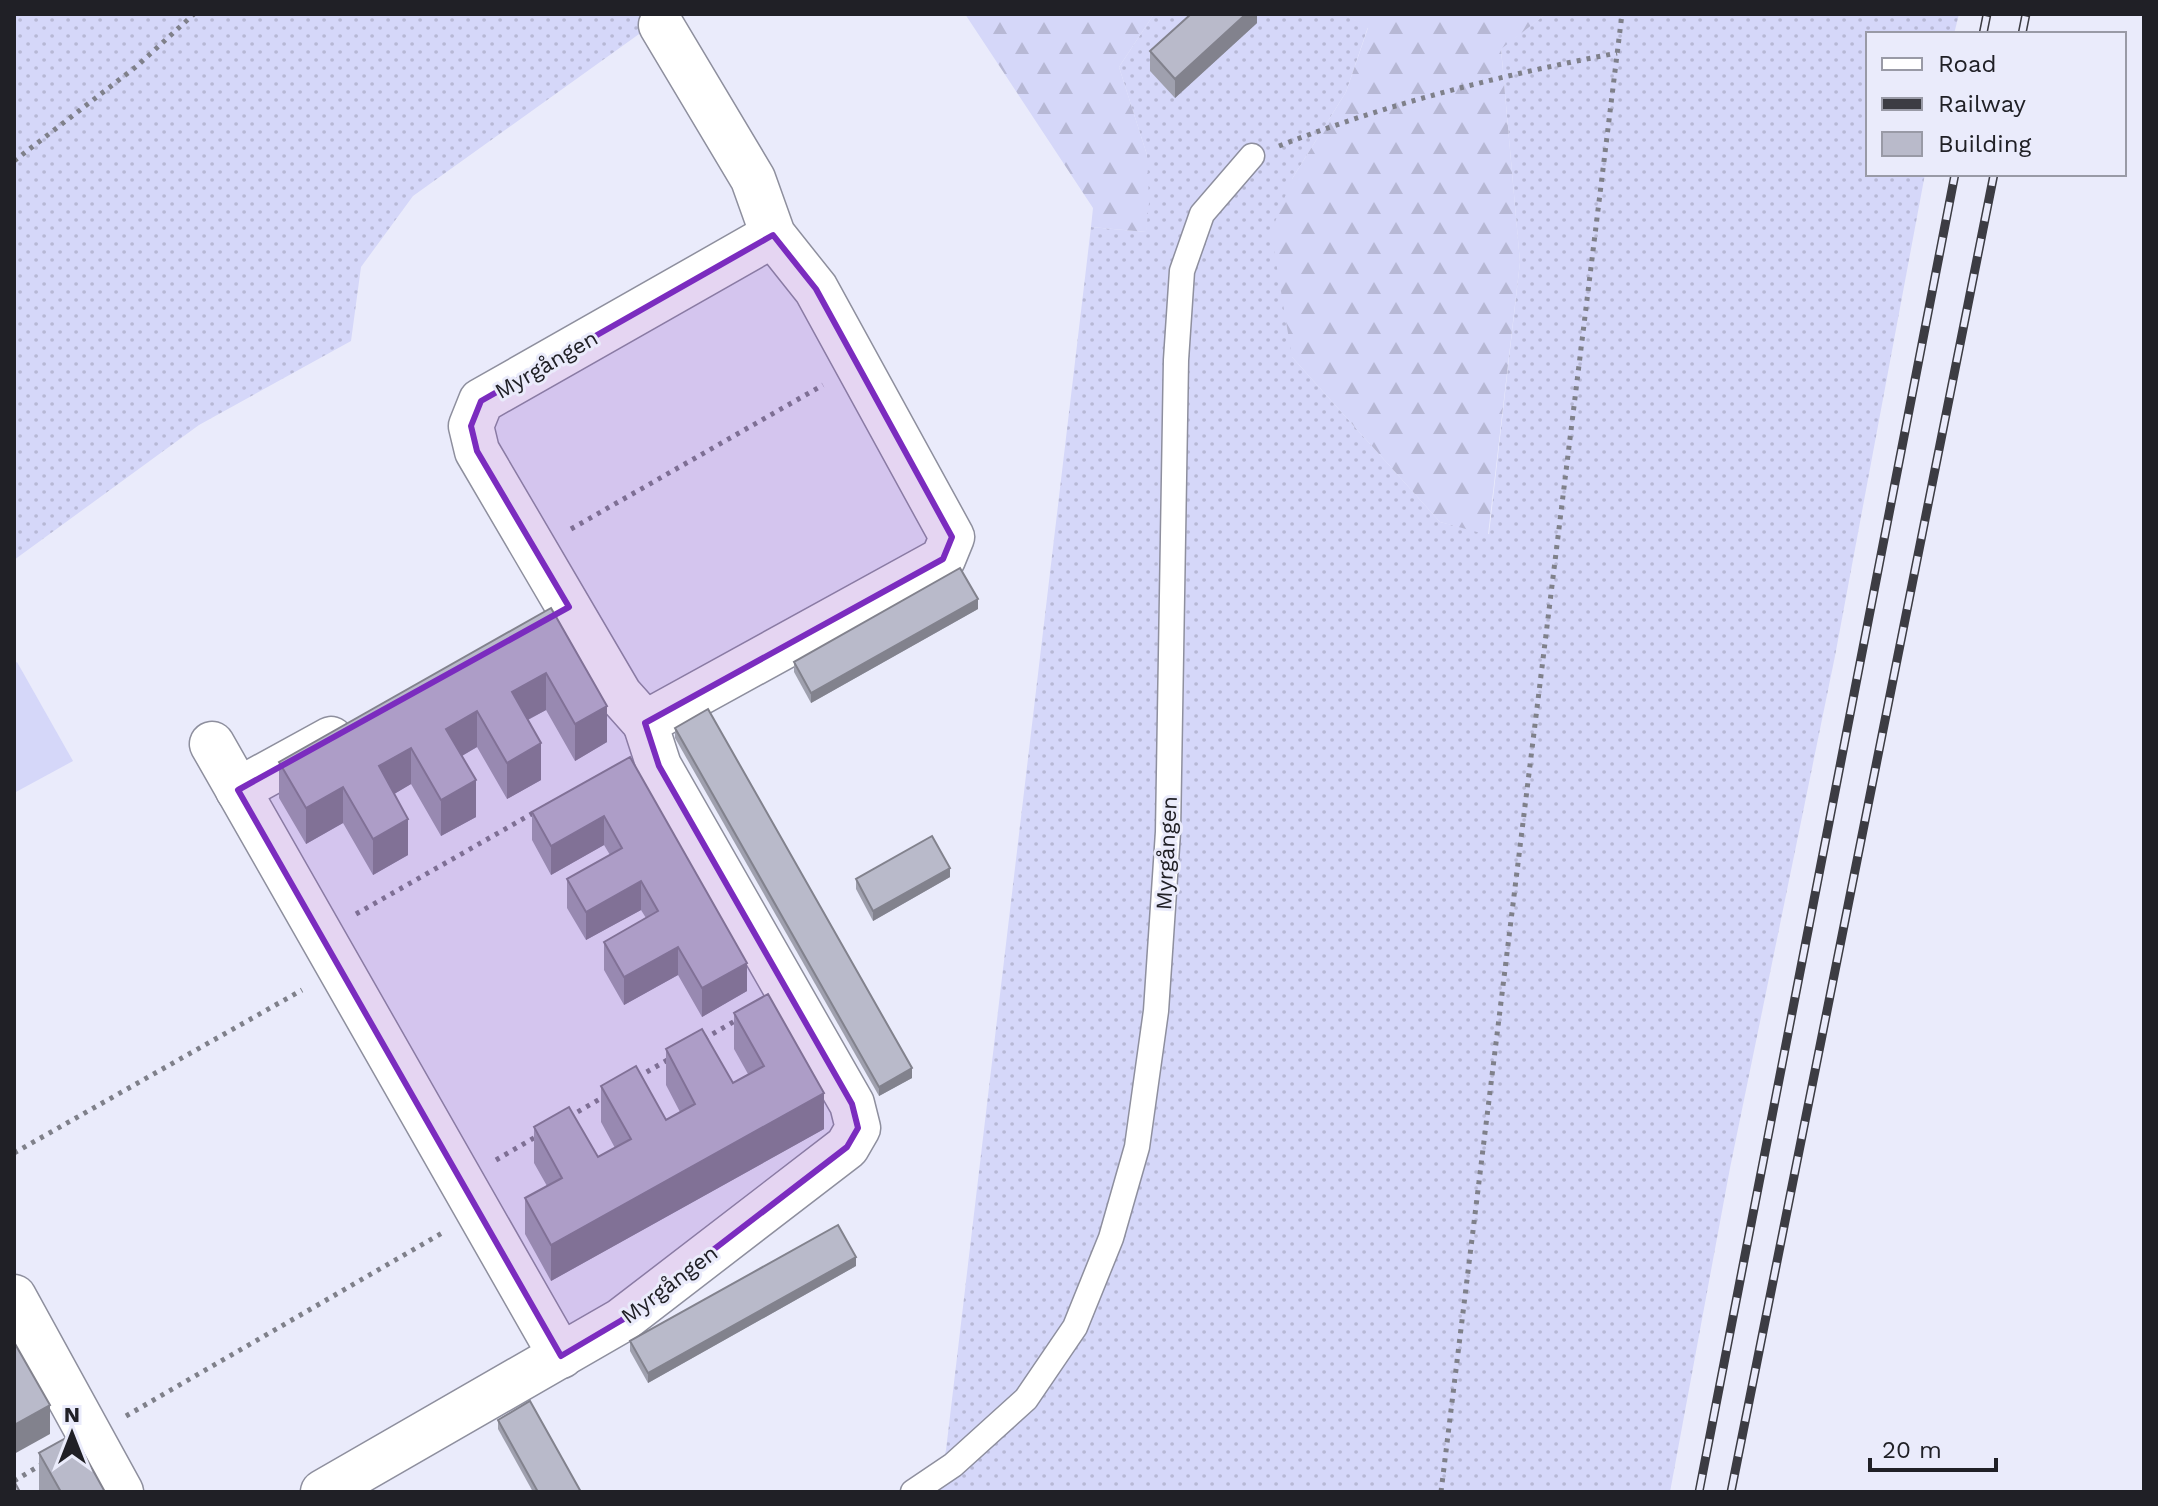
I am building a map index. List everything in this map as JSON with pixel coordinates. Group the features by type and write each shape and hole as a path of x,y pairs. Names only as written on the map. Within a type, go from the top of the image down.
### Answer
{"street":[{"path":"645,723 943,559 952,537 816,289 773,235 753,179 661,25"},
{"name":"Myrgången","path":"323,1492 622,1320 847,1147 858,1128 852,1104 659,766 645,723 620,695 477,451 471,426 481,401 773,235"},
{"path":"528,630 569,607"},
{"path":"238,790 362,722"},
{"path":"212,744 561,1356"},
{"path":"14,1297 121,1492"}],"lane":[{"name":"Myrgången","path":"913,1492 953,1465 1026,1399 1075,1327 1111,1238 1137,1147 1156,1011 1168,832 1176,360 1182,271 1202,214 1252,156"}],"path":[{"path":"14,161 137,66 194,14"},
{"path":"1441,1492 1622,14"},
{"path":"1252,156 1348,119 1431,95 1617,53"},
{"path":"535,549 858,365"},
{"path":"14,1153 330,951 542,809"},
{"path":"692,1046 787,990"},
{"path":"638,1077 678,1054"},
{"path":"556,1125 610,1093"},
{"path":"14,1481 91,1436 470,1196 542,1133"}],"highlighted area":[{"path":"773,235 816,289 952,537 943,559 645,723 659,766 852,1104 858,1128 847,1147 622,1320 561,1356 238,790 569,607 477,451 471,426 481,401"}],"green space":[{"path":"14,14 667,14 413,196 361,267 351,341 199,425 14,560"},
{"path":"965,14 1154,14 1119,67 1147,155 1149,203 1146,232 1091,227 1093,208"},
{"path":"1154,14 1343,14 1368,27 1346,92 1292,179 1292,357 1440,522 1489,534 1520,262 1501,48 1546,14 1959,14 1954,32 1866,32 1866,176 1925,176 1835,656 1730,1168 1670,1492 936,1492 946,1450 1091,227 1146,232 1147,155 1119,67"},
{"path":"1343,14 1546,14 1501,49 1520,262 1488,535 1440,522 1292,357 1271,232 1292,179 1346,92 1368,28"},
{"path":"17,662 73,761 14,793 14,664"}],"building":[{"path":"1191,14 1246,14 1175,79 1150,51"},
{"path":"960,568 978,599 811,693 794,662"},
{"path":"551,608 607,706 575,724 546,673 512,692 541,743 507,763 477,711 446,729 476,780 441,800 411,748 379,766 408,819 373,839 343,787 306,808 279,762"},
{"path":"708,709 912,1068 879,1087 675,728"},
{"path":"630,757 747,963 702,988 678,947 624,977 604,942 658,911 641,881 586,912 567,879 622,848 604,816 551,846 532,812"},
{"path":"932,836 950,868 873,911 856,879"},
{"path":"768,994 824,1093 551,1245 525,1198 562,1178 534,1127 569,1107 598,1157 631,1139 601,1086 636,1066 666,1120 695,1104 666,1049 702,1029 733,1083 764,1066 734,1013"},
{"path":"838,1225 856,1257 648,1373 630,1341"},
{"path":"14,1342 50,1405 14,1425"},
{"path":"530,1401 581,1492 538,1492 498,1420"},
{"path":"73,1434 105,1492 61,1492 39,1453"}],"railway":[{"path":"1983,32 1987,14"},
{"path":"2022,32 2026,14"},
{"path":"1699,1492 1955,176"},
{"path":"1731,1492 1994,176"}]}
